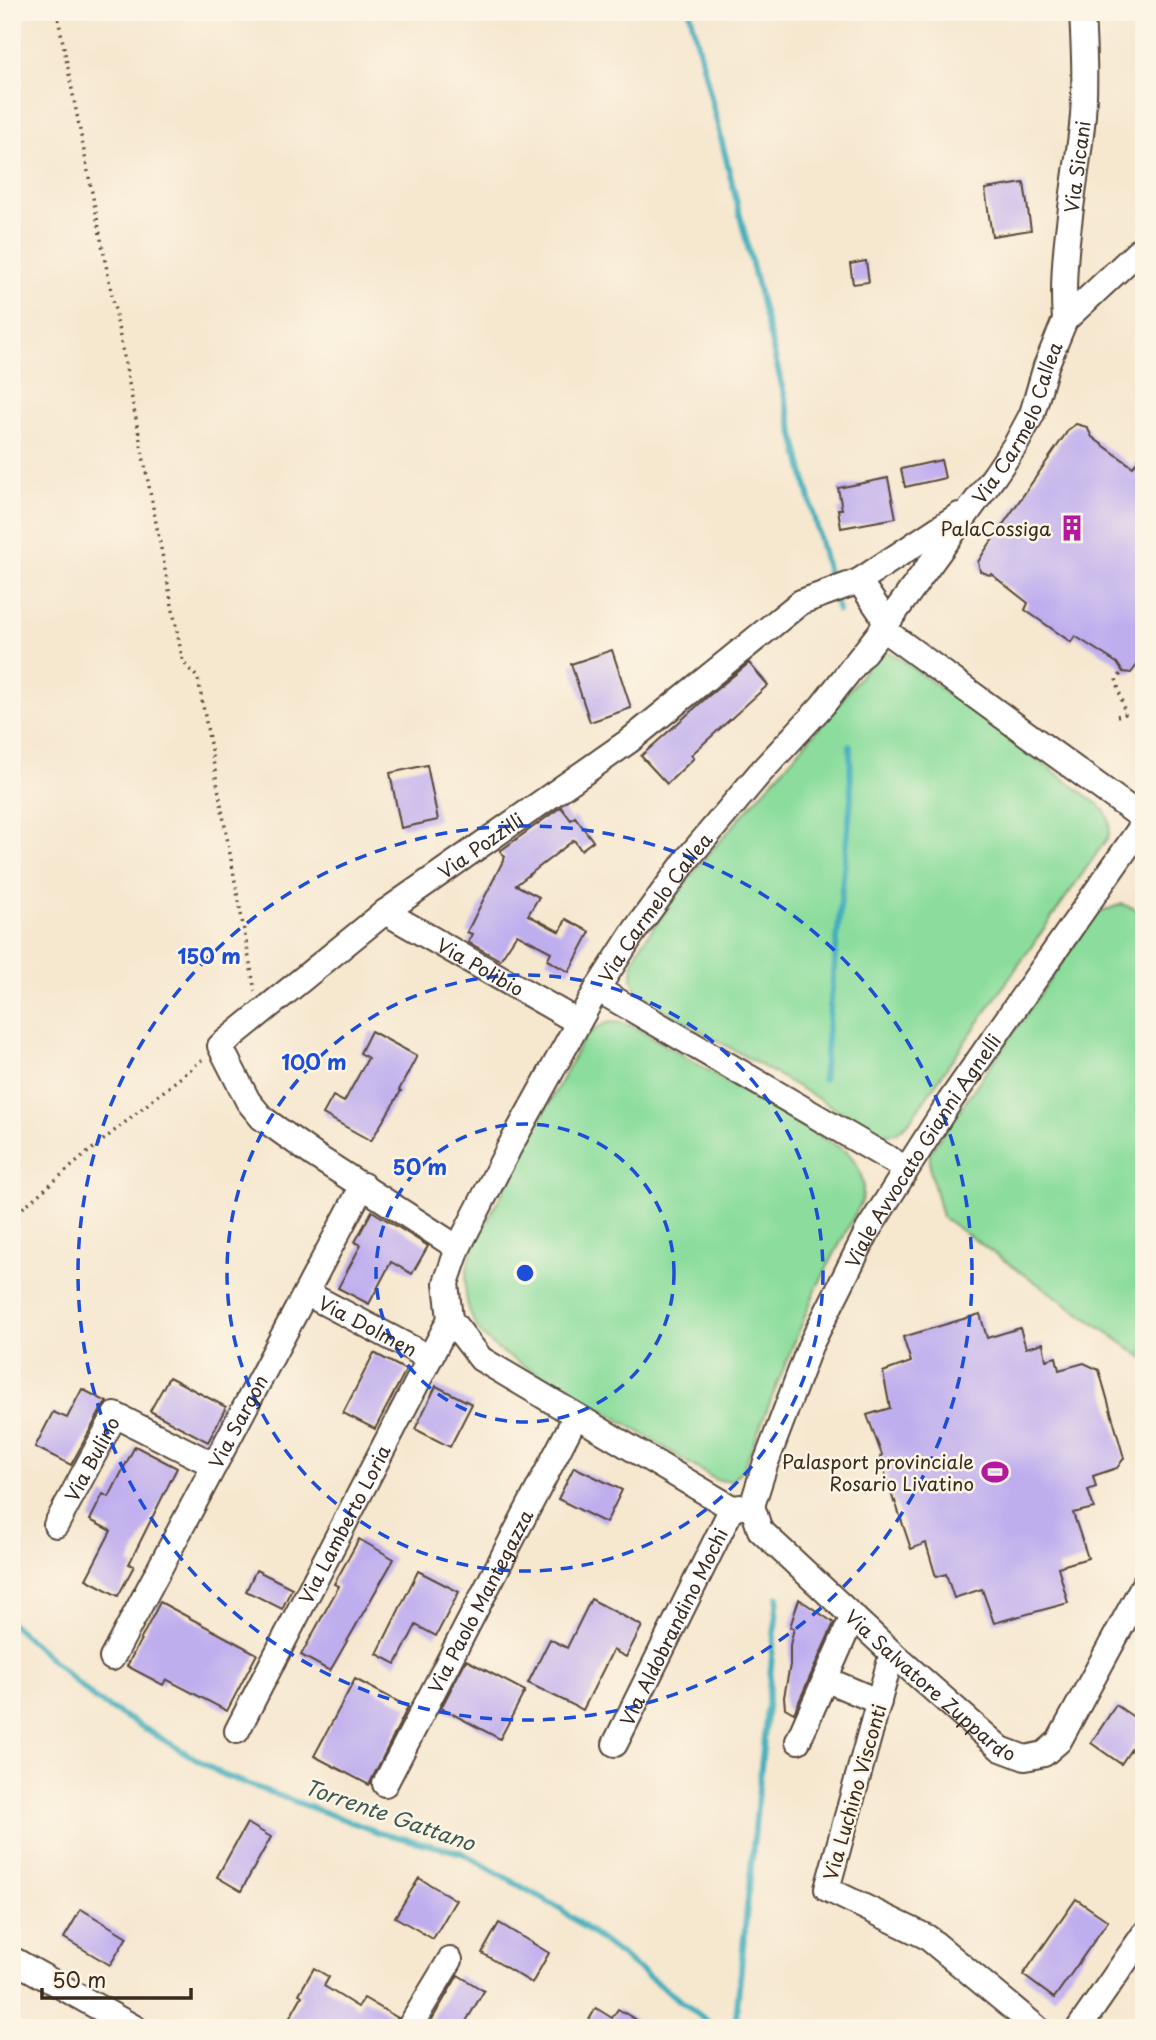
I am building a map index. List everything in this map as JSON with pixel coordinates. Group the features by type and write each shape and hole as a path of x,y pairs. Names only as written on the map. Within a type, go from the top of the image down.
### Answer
{"street":[{"name":"Via Sicani","path":"1065,320 1063,291 1082,122 1082,12"},
{"name":"Via Carmelo Callea","path":"450,1319 446,1283 458,1248 578,1022 633,933 688,858 759,774 822,706 995,475 1032,414 1046,366 1065,320 1144,246"},
{"name":"Via Pozzilli","path":"220,1046 386,912 629,741 801,602 859,582 952,518 970,510"},
{"path":"859,582 881,613 884,626 891,635 1144,820"},
{"name":"Viale Avvocato Gianni Agnelli","path":"742,1507 765,1465 810,1346 868,1230 905,1168 1144,820"},
{"name":"Via Polibio","path":"386,912 578,1022"},
{"path":"597,989 905,1168"},
{"path":"220,1046 248,1101 262,1118 458,1248"},
{"name":"Via Sargon","path":"112,1658 363,1185"},
{"name":"Via Dolmen","path":"306,1293 430,1358"},
{"path":"450,1319 481,1360 576,1416 742,1507"},
{"name":"Via Lamberto Loria","path":"237,1731 450,1319"},
{"name":"Via Bulino","path":"56,1525 115,1415 214,1465"},
{"name":"Via Paolo Mantegazza","path":"385,1784 576,1416"},
{"name":"Via Salvatore Zuppardo","path":"742,1507 760,1531 892,1654 1001,1749 1025,1758 1044,1754 1059,1741 1144,1584"},
{"name":"Via Aldobrandino Mochi","path":"615,1744 742,1507"},
{"path":"798,1741 853,1616"},
{"name":"Via Luchino Visconti","path":"892,1654 827,1889 927,1937 1037,2028"},
{"path":"825,1679 879,1702"},
{"path":"1079,2028 1144,1934"},
{"path":"12,1959 135,2028"},
{"path":"409,2028 450,1960"}],"path":[{"path":"57,12 183,663 198,678 261,1013"},
{"path":"1116,716 1125,714 1116,679 1123,672"},
{"path":"12,1217 220,1046"}],"green space":[{"path":"879,652 888,652 898,657 1099,805 1110,824 1108,837 908,1123 896,1133 881,1135 639,995 632,980 633,961 641,945 699,865 830,715"},
{"path":"1121,904 1144,912 1144,1358 942,1217 930,1170 930,1152 1096,914"},
{"path":"609,1022 634,1027 847,1152 861,1175 862,1201 815,1291 743,1469 731,1481 716,1480 500,1350 480,1332 467,1302 466,1271 472,1250 580,1045 593,1031"}],"building":[{"path":"1024,183 1031,230 992,236 985,189"},
{"path":"866,261 869,282 853,284 850,264"},
{"name":"PalaCossiga","path":"1076,424 1087,427 1092,437 1133,467 1144,451 1144,656 1131,673 1123,672 1117,663 1075,636 1071,642 1025,610 1028,603 991,574 980,571 978,562 1069,429"},
{"path":"941,460 945,478 905,487 901,469"},
{"path":"888,478 896,518 841,528 838,509 842,509 838,488"},
{"path":"612,650 631,708 590,722 571,664"},
{"path":"749,663 768,685 691,755 694,758 667,784 641,756"},
{"path":"427,765 438,820 401,828 390,773"},
{"path":"561,807 571,820 575,817 593,841 581,850 574,840 516,885 539,897 528,915 560,932 566,919 590,932 569,972 547,960 551,952 517,934 500,960 468,942 472,934 467,932 505,857 500,851"},
{"path":"371,1031 417,1056 399,1090 401,1091 371,1141 323,1114 333,1096 344,1102 368,1058 360,1053"},
{"path":"372,1211 428,1246 412,1274 391,1262 369,1304 338,1288 361,1245 355,1242"},
{"name":"Palasport provinciale Rosario Livatino","path":"980,1314 987,1338 1020,1328 1026,1348 1043,1343 1046,1360 1056,1357 1059,1370 1084,1363 1099,1370 1124,1458 1117,1468 1093,1476 1096,1487 1088,1490 1094,1508 1073,1513 1088,1558 1058,1567 1068,1603 994,1623 982,1589 954,1598 946,1574 936,1577 926,1543 911,1549 867,1415 890,1408 883,1372 911,1362 903,1337"},
{"path":"374,1353 406,1370 375,1429 343,1413"},
{"path":"169,1377 226,1407 208,1442 150,1411"},
{"path":"436,1386 472,1404 450,1447 415,1429"},
{"path":"82,1389 107,1402 71,1465 35,1447 53,1412 67,1418"},
{"path":"135,1446 177,1468 129,1564 134,1566 118,1596 86,1579 111,1531 90,1520 103,1494 109,1497"},
{"path":"574,1467 622,1490 606,1523 558,1499"},
{"path":"359,1539 394,1559 330,1671 301,1655 339,1586 334,1584"},
{"path":"256,1570 292,1588 282,1609 246,1591"},
{"path":"418,1571 459,1592 436,1636 416,1625 396,1664 377,1654"},
{"path":"591,1599 642,1626 626,1657 613,1650 583,1710 528,1683 550,1639 567,1648"},
{"path":"799,1599 834,1623 794,1713 785,1708 784,1697 794,1628 790,1627"},
{"path":"160,1602 257,1654 227,1711 166,1679 163,1685 127,1666"},
{"path":"466,1660 525,1691 500,1739 441,1708"},
{"path":"355,1679 408,1707 369,1785 314,1756"},
{"path":"1116,1705 1144,1724 1144,1730 1121,1764 1091,1743"},
{"path":"247,1823 271,1837 241,1891 217,1877"},
{"path":"419,1878 456,1900 433,1939 395,1917"},
{"path":"1076,1899 1108,1921 1054,1998 1023,1975"},
{"path":"81,1909 127,1937 110,1965 64,1938"},
{"path":"499,1923 549,1953 532,1983 482,1953"},
{"path":"314,1968 329,1977 324,1986 358,2007 364,1998 398,2018 394,2028 284,2028"},
{"path":"458,1975 484,1991 462,2028 427,2028"},
{"path":"596,2008 612,2018 618,2009 650,2028 584,2028"}],"waterway":[{"path":"690,12 831,585"},
{"path":"834,595 838,611"},
{"path":"823,1079 851,799 850,746"},
{"path":"735,2028 778,1597"},
{"name":"Torrente Gattano","path":"12,1624 95,1699 223,1775 378,1832 462,1853 559,1908 716,2028"}],"place":[{"name":"PalaCossiga","path":"1072,528"},
{"name":"Palasport provinciale Rosario Livatino","path":"995,1472"}]}
